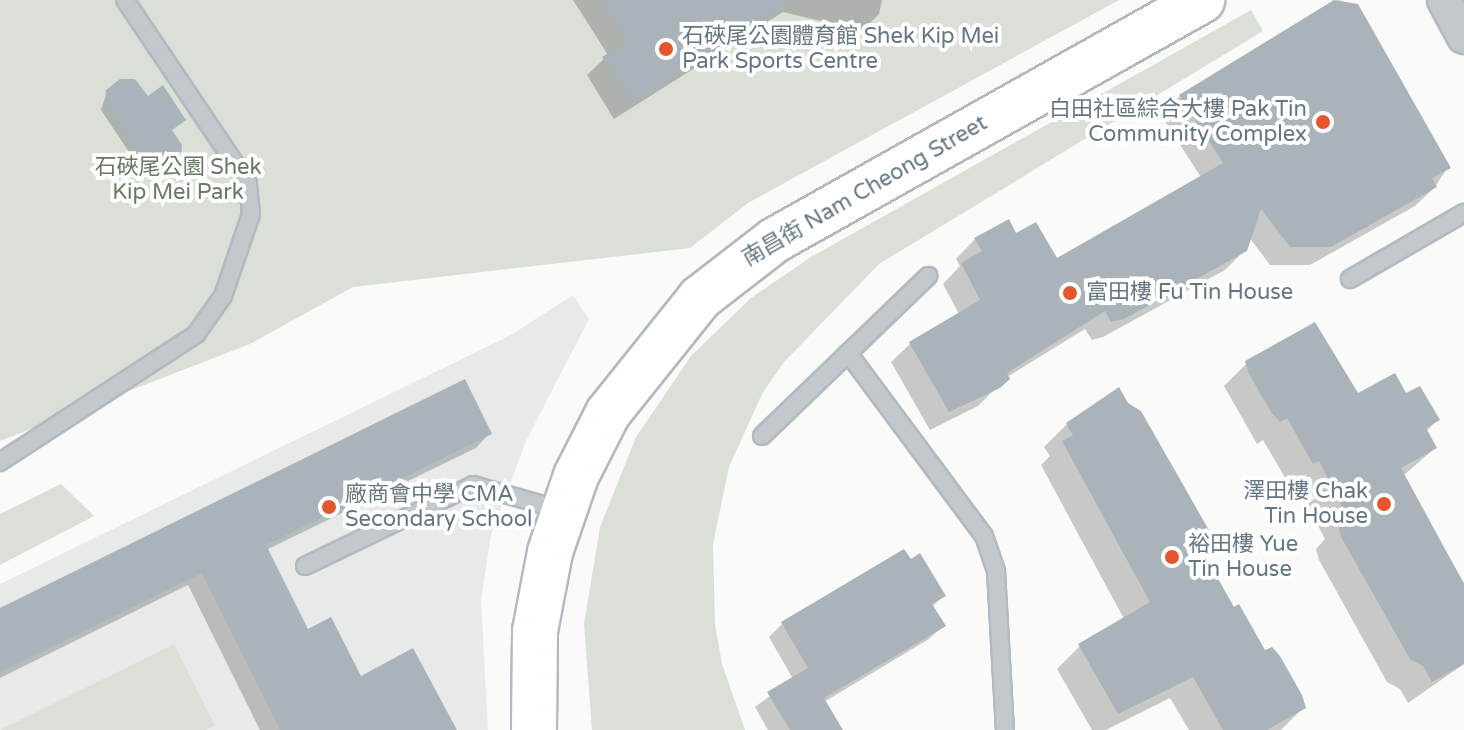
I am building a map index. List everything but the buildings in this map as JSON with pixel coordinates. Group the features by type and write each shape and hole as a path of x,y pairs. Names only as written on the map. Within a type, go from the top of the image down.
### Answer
{"main road":[{"name":"南昌街 Nam Cheong Street","path":"534,730 535,631 564,510 608,413 700,298 737,266 873,182 1202,0"}],"street":[{"path":"1444,0 1464,37"}],"lane":[{"path":"0,462 196,334 223,296 251,214 248,183 125,0"},
{"path":"1350,279 1464,213"},
{"path":"762,436 928,276"},
{"path":"848,353 984,536 996,571 1005,730"},
{"path":"305,566 473,485 564,510"}],"shaded area":[{"name":"廠商會中學 CMA Secondary School","path":"573,295 589,319 526,441 491,535 481,600 488,730 0,730 0,584 511,335"}],"green space":[{"name":"石硤尾公園 Shek Kip Mei Park","path":"0,0 1119,0 748,203 690,248 353,287 250,344 0,441"},
{"path":"1251,10 1263,31 879,264 784,362 762,394 729,467 713,544 715,624 722,664 745,730 592,730 584,624 600,527 636,437 691,356 751,298 811,257"},
{"path":"61,484 94,516 0,565 0,514"},
{"path":"174,644 215,726 206,730 0,730"}],"place":[{"name":"石硤尾公園體育館 Shek Kip Mei Park Sports Centre","path":"666,49"},
{"name":"白田社區綜合大樓 Pak Tin Community Complex","path":"1323,122"},
{"name":"富田樓 Fu Tin House","path":"1070,293"},
{"name":"澤田樓 Chak Tin House","path":"1384,504"},
{"name":"廠商會中學 CMA Secondary School","path":"329,507"},
{"name":"裕田樓 Yue Tin House","path":"1172,557"}]}
